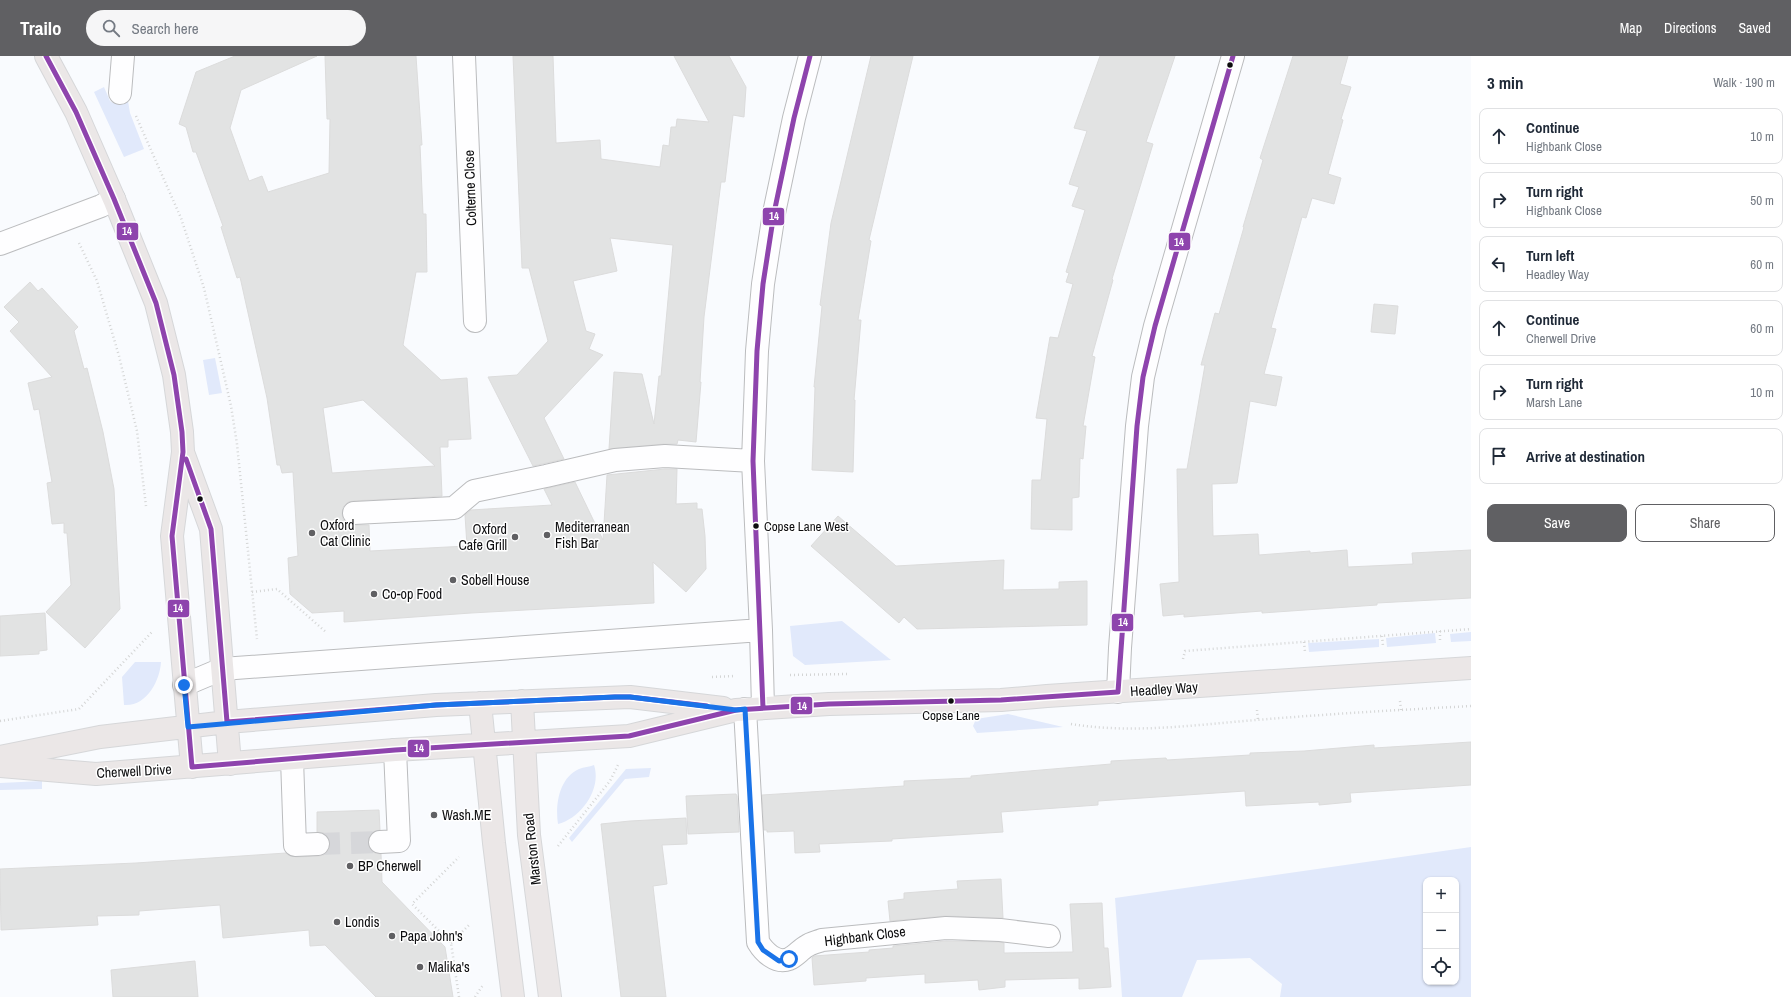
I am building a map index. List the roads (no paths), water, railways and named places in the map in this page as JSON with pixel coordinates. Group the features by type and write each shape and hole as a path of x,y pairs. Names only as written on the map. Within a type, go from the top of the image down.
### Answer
{"main road":[{"path":"46,56 76,112 114,199 156,303 174,375 182,432 183,452 172,536 192,767"},
{"path":"183,452 211,529 230,764"},
{"name":"Headley Way","path":"484,744 629,736 748,709 828,704 1001,700 1471,668"},
{"name":"Headley Way","path":"227,722 457,704 630,697 748,709"},
{"name":"Marston Road","path":"522,701 529,835 550,997"},
{"path":"480,703 513,997"},
{"path":"0,757 80,740 227,722"},
{"name":"Cherwell Drive","path":"0,766 96,774 484,744"}],"street":[{"path":"120,93 123,56"},
{"name":"Colterne Close","path":"464,56 476,321"},
{"path":"748,709 761,630 753,461 757,351 763,284 782,177 810,56"},
{"path":"1118,692 1135,450 1143,376 1154,326 1233,56"},
{"path":"0,244 101,206 114,199"},
{"path":"354,513 454,508 474,491 615,460 665,456 753,461"},
{"path":"184,685 222,669 761,630"},
{"name":"Highbank Close","path":"748,709 758,942 763,950 769,955 779,961 789,959 808,945 822,940 946,928 1000,930 1050,936"},
{"path":"380,842 399,841 395,750"},
{"path":"292,759 295,845 318,844"}],"tunnel":[{"path":"318,844 380,842"}],"place":[{"name":"Copse Lane West","path":"756,526"},
{"name":"Oxford Cat Clinic","path":"312,533"},
{"name":"Mediterranean Fish Bar","path":"547,535"},
{"name":"Oxford Cafe Grill","path":"515,537"},
{"name":"Sobell House","path":"453,580"},
{"name":"Co-op Food","path":"374,594"},
{"name":"Copse Lane","path":"951,701"},
{"name":"Wash.ME","path":"434,815"},
{"name":"BP Cherwell","path":"350,866"},
{"name":"Londis","path":"337,922"},
{"name":"Papa John's","path":"392,936"},
{"name":"Malika's","path":"420,967"}]}
